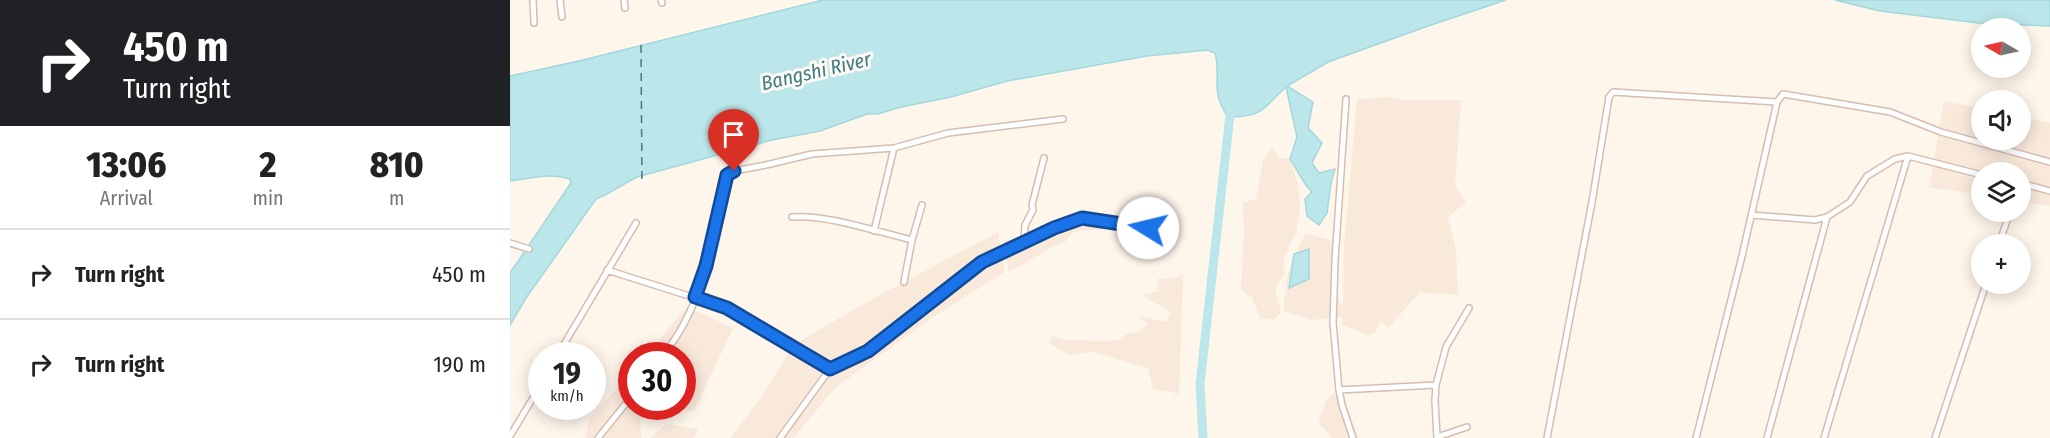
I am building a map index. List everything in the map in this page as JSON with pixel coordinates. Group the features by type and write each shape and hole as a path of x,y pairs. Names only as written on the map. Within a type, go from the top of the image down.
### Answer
{"street":[{"path":"533,0 534,23"},
{"path":"560,0 562,17"},
{"path":"624,0 625,8"},
{"path":"1547,438 1592,202 1609,97 1613,92 1777,102"},
{"path":"1696,438 1777,102 1783,94 1890,112 1941,132 2050,162"},
{"path":"1346,99 1333,323 1339,390 1353,438"},
{"path":"673,342 694,305 706,266 727,175 734,171 812,154 894,148 948,133 1063,120"},
{"path":"874,231 894,148"},
{"path":"1751,215 1815,220 1827,217 1850,202 1867,176 1895,159 1908,156 1971,172"},
{"path":"1824,438 1908,156"},
{"path":"1024,242 1025,225 1033,210 1032,205 1044,158"},
{"path":"2031,186 2050,191"},
{"path":"904,282 912,240 922,206"},
{"path":"792,217 803,216 912,240"},
{"path":"1767,438 1827,217"},
{"path":"780,438 830,369 868,351 982,262 1054,228 1082,218 1148,228"},
{"path":"565,342 636,223"},
{"path":"510,243 528,249"},
{"path":"608,270 727,308 830,369"},
{"path":"1935,438 1983,294"},
{"path":"1467,427 1437,437 1435,400 1436,385 1446,347 1469,308"},
{"path":"1339,390 1436,385"},
{"path":"510,436 528,406"},
{"path":"598,438 618,413"}],"shaded area":[{"path":"1385,97 1408,100 1461,100 1455,186 1466,202 1448,217 1456,250 1458,295 1420,292 1388,328 1381,321 1375,332 1367,336 1342,325 1342,317 1311,320 1283,311 1288,273 1305,234 1331,240 1336,255 1334,274 1339,300 1343,307 1344,245 1357,100"},
{"path":"1944,101 1971,106 1971,150 2031,150 2031,119 2050,123 2050,206 2031,203 2031,162 1971,162 1971,193 1929,187"},
{"path":"1272,147 1279,158 1290,159 1299,189 1300,210 1296,233 1283,260 1285,273 1275,288 1281,313 1273,320 1260,318 1252,297 1241,290 1243,203 1256,199 1263,160"},
{"path":"1149,217 1152,232 1104,229 1073,232 1065,242 1009,272 1003,241 1016,239 1032,231 1050,229 1072,220"},
{"path":"998,232 1005,272 939,313 837,386 793,438 730,438 763,395 792,346 865,303"},
{"path":"1183,274 1179,396 1173,392 1153,389 1148,368 1093,352 1069,355 1049,343 1052,336 1065,340 1118,340 1148,325 1139,316 1167,322 1171,312 1141,295 1159,291 1157,279 1174,278"},
{"path":"687,307 733,328 696,407 696,342 657,342"},
{"path":"618,387 618,420 640,420 641,438 585,438 590,420 606,420 606,400"},
{"path":"1341,389 1358,438 1332,438 1318,422 1328,397"},
{"path":"666,424 698,429 694,438 650,438"}],"water":[{"name":"Bangshi River","path":"823,0 1506,0 1328,62 1287,86 1313,102 1308,128 1322,143 1312,163 1319,173 1335,169 1327,213 1319,225 1307,216 1305,199 1312,192 1305,185 1290,159 1297,137 1286,87 1262,110 1240,117 1228,117 1217,92 1215,53 1207,50 1147,56 1007,81 951,97 878,114 867,114 820,131 772,140 637,177 596,199 526,298 510,325 510,273 571,183 570,179 555,176 510,181 510,76"},
{"path":"1835,0 2050,0 2050,26 2031,25 2031,18 1971,18 1971,22 1880,11"},
{"path":"1309,249 1309,279 1289,288 1294,254"}],"waterway":[{"path":"1203,438 1200,384 1231,106"}],"ferry route":[{"path":"641,45 642,183"}],"route":[{"path":"734,171 727,175 706,266 695,297 727,308 830,369 868,351 982,262 1054,228 1082,218 1148,228"}]}
